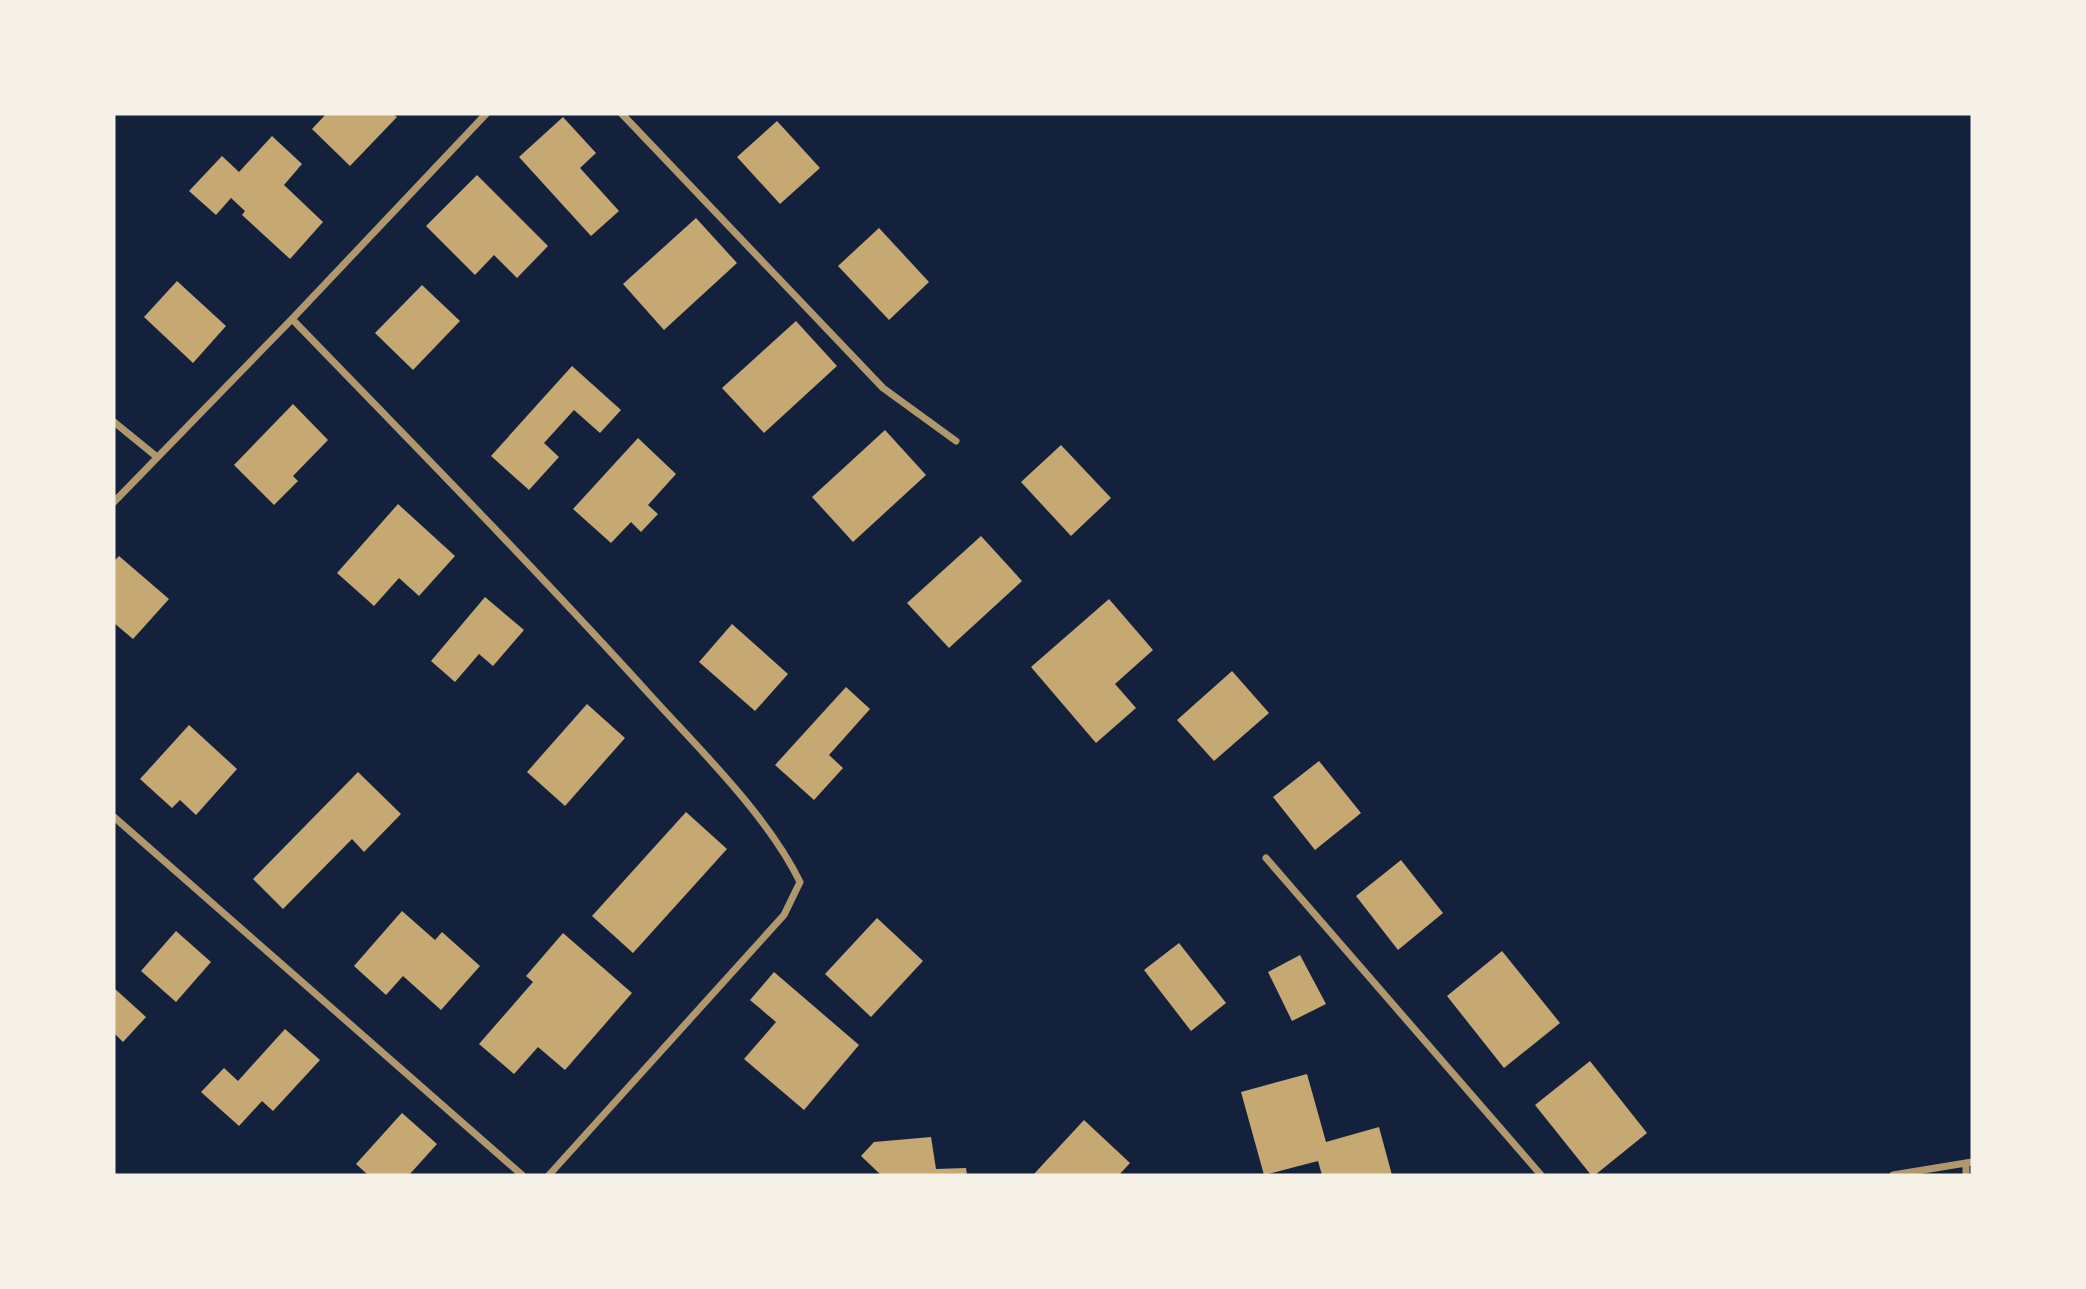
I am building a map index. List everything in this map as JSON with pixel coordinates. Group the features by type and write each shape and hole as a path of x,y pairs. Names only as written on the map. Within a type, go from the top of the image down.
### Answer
{"street":[{"path":"114,502 486,114"},
{"path":"622,114 883,388 956,441"},
{"path":"292,319 559,594 698,748 773,837 788,856 800,881 784,915 549,1175"},
{"path":"114,422 157,457"},
{"path":"114,817 522,1175"},
{"path":"1266,858 1541,1175"},
{"path":"1893,1175 1969,1163 1966,1175"}],"building":[{"path":"326,114 393,114 397,117 350,166 312,129"},
{"path":"563,117 596,153 580,168 619,211 591,236 519,157"},
{"path":"777,121 820,168 780,204 737,157"},
{"path":"272,136 302,164 284,185 323,222 290,259 242,215 245,211 231,198 216,215 189,191 222,156 239,172"},
{"path":"477,175 548,246 517,278 494,255 475,275 426,226"},
{"path":"696,218 737,263 664,330 623,284"},
{"path":"879,228 929,282 889,320 838,266"},
{"path":"177,281 226,326 193,363 144,317"},
{"path":"422,285 460,321 413,370 375,333"},
{"path":"796,321 837,366 764,433 722,388"},
{"path":"572,366 621,410 600,433 574,410 544,443 559,457 529,490 491,456"},
{"path":"293,404 328,440 293,476 298,481 274,505 234,465"},
{"path":"885,430 926,475 853,542 812,497"},
{"path":"638,438 676,474 648,505 658,514 641,532 631,522 611,543 573,509"},
{"path":"1061,445 1111,498 1071,536 1021,482"},
{"path":"398,504 455,556 419,596 399,578 374,606 337,573"},
{"path":"981,536 1022,581 949,648 907,603"},
{"path":"119,556 169,599 133,639 114,623 114,561"},
{"path":"485,597 524,630 493,666 479,654 455,682 431,661"},
{"path":"1109,599 1153,650 1115,684 1136,708 1096,743 1031,667"},
{"path":"732,624 788,674 755,711 699,662"},
{"path":"1232,671 1269,713 1214,761 1177,720"},
{"path":"846,687 870,709 829,755 843,768 814,800 775,765"},
{"path":"587,704 625,738 565,806 527,772"},
{"path":"189,725 237,769 196,815 180,800 172,808 140,779"},
{"path":"1319,761 1361,813 1315,850 1273,797"},
{"path":"358,772 401,814 364,852 352,839 283,909 253,879"},
{"path":"686,812 727,849 633,953 592,916"},
{"path":"1401,860 1443,913 1398,950 1356,896"},
{"path":"402,911 435,940 442,932 480,966 441,1010 403,976 386,995 354,966"},
{"path":"877,918 923,961 871,1017 825,974"},
{"path":"176,931 211,962 176,1002 141,971"},
{"path":"563,933 632,993 565,1070 538,1047 514,1074 479,1044 533,982 526,976"},
{"path":"1179,943 1226,1003 1191,1031 1144,970"},
{"path":"1502,951 1560,1023 1504,1068 1447,996"},
{"path":"1300,955 1326,1004 1292,1021 1268,972"},
{"path":"774,972 859,1045 804,1110 744,1059 776,1022 750,1000"},
{"path":"114,988 146,1017 123,1042 114,1033"},
{"path":"285,1029 320,1060 273,1111 262,1101 239,1126 201,1092 224,1068 238,1081"},
{"path":"1590,1061 1647,1133 1595,1175 1591,1175 1535,1105"},
{"path":"1307,1074 1326,1142 1379,1127 1392,1175 1322,1175 1318,1161 1264,1175 1241,1092"},
{"path":"402,1113 437,1144 409,1175 368,1175 356,1164"},
{"path":"1084,1120 1130,1163 1119,1175 1033,1175"},
{"path":"931,1137 936,1169 966,1168 967,1175 881,1175 861,1156 874,1142"}]}
